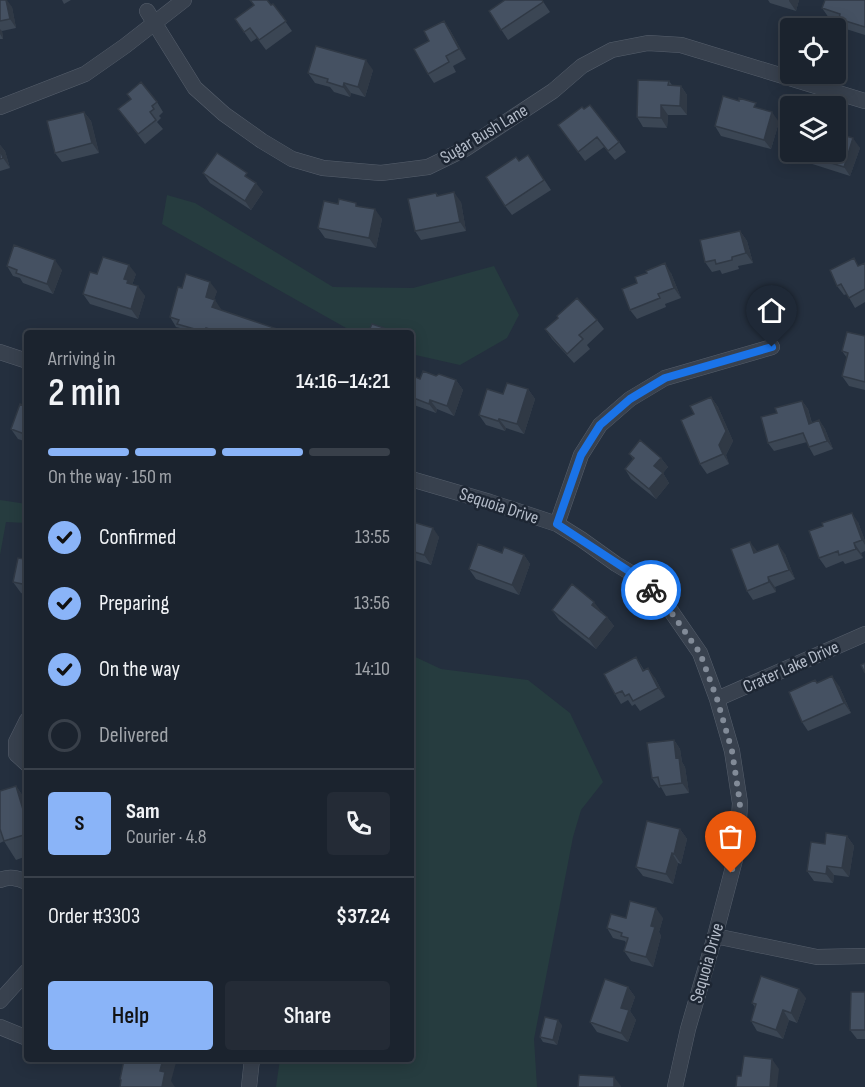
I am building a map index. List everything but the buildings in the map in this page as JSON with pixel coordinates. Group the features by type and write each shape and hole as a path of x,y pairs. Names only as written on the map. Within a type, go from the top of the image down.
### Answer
{"street":[{"path":"0,107 85,74 150,18 184,0"},
{"name":"Sugar Bush Lane","path":"150,18 195,88 224,114 292,159 323,168 381,173 428,167 465,149 553,91 582,66 612,50 648,43 681,45 865,101"},
{"path":"557,524 581,455 600,425 630,399 665,378 772,347"},
{"path":"0,352 24,360"},
{"name":"Sequoia Drive","path":"414,480 557,524 641,579 671,612 700,653 717,699 732,751 740,803 737,852 688,1029 675,1087"},
{"name":"Crater Lake Drive","path":"717,699 865,634"},
{"path":"24,726 16,742 16,754 24,761"},
{"path":"0,880 8,877 24,881"},
{"path":"715,936 817,957 865,956"},
{"path":"0,1001 24,974"},
{"path":"0,1027 24,1037"},
{"path":"249,1087 252,1062"}],"green space":[{"path":"167,195 195,203 333,287 413,288 494,266 519,315 507,338 460,365 414,355 414,330 350,330 162,224"},
{"path":"0,500 24,504 24,523 6,522 0,555"},
{"path":"414,656 441,669 528,680 570,713 603,782 581,810 573,837 534,1039 537,1087 276,1087 280,1062 414,1062"}],"way so far":[{"path":"651,590 671,612 700,653 717,699 732,751 740,803 737,852 731,873"}],"route":[{"path":"651,590 641,579 557,524 581,455 600,425 630,399 665,378 772,347"}]}
